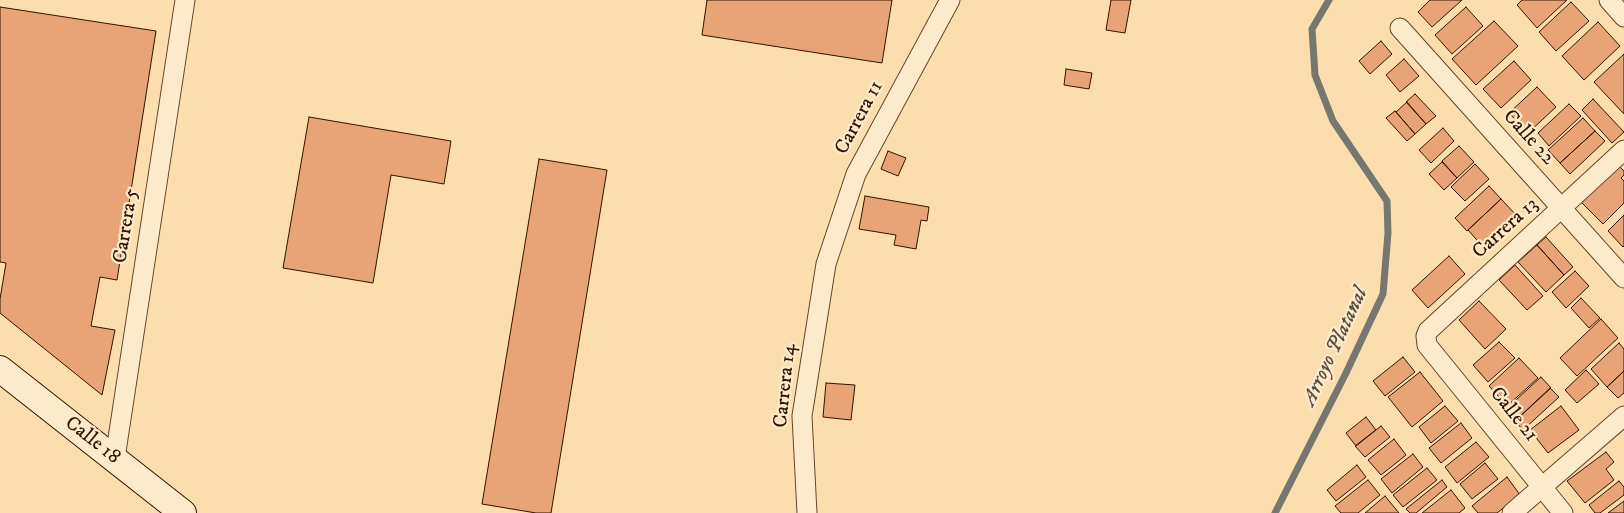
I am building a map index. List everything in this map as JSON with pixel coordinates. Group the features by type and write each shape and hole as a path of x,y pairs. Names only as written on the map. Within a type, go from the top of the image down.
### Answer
{"main road":[{"name":"Calle 18","path":"0,369 184,513"}],"street":[{"name":"Carrera 5","path":"114,458 185,0"},
{"name":"Carrera 11","path":"826,264 856,174 950,0"},
{"path":"1609,0 1624,17"},
{"name":"Calle 22","path":"1400,28 1624,278"},
{"name":"Carrera 13","path":"1427,345 1428,331 1624,150"},
{"name":"Carrera 14","path":"807,513 802,416 826,264"},
{"name":"Calle 21","path":"1427,345 1562,513"},
{"path":"1512,513 1624,416"}],"building":[{"path":"707,0 892,0 882,63 702,35"},
{"path":"1111,0 1131,0 1125,33 1106,30"},
{"path":"1430,0 1462,0 1432,27 1418,12"},
{"path":"1522,0 1567,0 1537,28 1517,5"},
{"path":"1571,2 1589,21 1556,51 1539,32"},
{"path":"0,7 156,31 117,280 100,277 91,326 115,330 102,395 0,313 0,299 6,263 0,262"},
{"path":"1466,7 1483,26 1452,54 1435,35"},
{"path":"1494,21 1518,46 1476,85 1452,59"},
{"path":"1598,22 1620,46 1584,80 1562,56"},
{"path":"1381,41 1392,54 1370,74 1359,61"},
{"path":"1624,54 1624,114 1594,82"},
{"path":"1404,59 1419,76 1400,92 1386,75"},
{"path":"1514,61 1531,80 1501,108 1483,89"},
{"path":"1066,69 1092,73 1089,89 1064,85"},
{"path":"1537,87 1556,107 1528,133 1509,113"},
{"path":"1415,94 1436,116 1426,124 1406,102"},
{"path":"1593,99 1624,132 1612,143 1582,110"},
{"path":"1407,102 1426,124 1415,134 1396,112"},
{"path":"1569,104 1581,116 1549,146 1538,133"},
{"path":"1395,111 1415,134 1407,141 1386,118"},
{"path":"309,117 451,141 444,184 391,175 373,283 283,268"},
{"path":"1583,118 1595,131 1560,163 1548,150"},
{"path":"1443,128 1454,141 1431,163 1419,150"},
{"path":"1595,131 1605,141 1570,174 1560,163"},
{"path":"1459,146 1474,162 1457,178 1442,161"},
{"path":"888,151 906,158 898,176 881,169"},
{"path":"539,159 607,170 551,513 536,513 482,504"},
{"path":"1442,162 1457,178 1444,190 1429,174"},
{"path":"1475,164 1489,179 1465,201 1451,187"},
{"path":"1618,165 1624,171 1624,175 1621,178 1624,181 1624,203 1603,224 1581,202"},
{"path":"1489,186 1501,199 1467,231 1455,218"},
{"path":"865,196 929,207 927,221 921,220 916,249 894,245 896,235 859,229"},
{"path":"1501,199 1518,217 1484,248 1468,230"},
{"path":"1624,215 1624,246 1623,247 1608,231"},
{"path":"1546,237 1573,267 1564,275 1537,245"},
{"path":"1537,245 1564,275 1546,292 1518,262"},
{"path":"1449,256 1465,274 1428,308 1412,290"},
{"path":"1515,265 1543,296 1527,310 1499,280"},
{"path":"1575,271 1589,286 1566,308 1552,292"},
{"path":"1581,298 1600,318 1589,328 1571,308"},
{"path":"1479,301 1506,329 1485,349 1459,320"},
{"path":"1601,319 1618,338 1577,376 1560,358"},
{"path":"1499,342 1515,358 1488,382 1473,365"},
{"path":"1619,343 1624,349 1624,371 1607,387 1591,369"},
{"path":"1403,357 1415,372 1385,396 1373,381"},
{"path":"1519,358 1538,378 1507,406 1489,386"},
{"path":"1586,370 1599,384 1577,403 1565,390"},
{"path":"1624,371 1624,393 1618,398 1607,387"},
{"path":"1420,372 1443,401 1412,427 1388,397"},
{"path":"1541,377 1551,388 1515,421 1505,410"},
{"path":"826,383 855,385 851,420 823,417"},
{"path":"1550,388 1559,397 1523,430 1515,421"},
{"path":"1445,406 1458,421 1431,443 1419,427"},
{"path":"1561,406 1579,430 1548,453 1530,430"},
{"path":"1366,417 1376,430 1356,446 1346,433"},
{"path":"1461,423 1472,438 1441,463 1429,448"},
{"path":"1381,426 1390,437 1365,457 1355,446"},
{"path":"1394,439 1406,455 1381,475 1368,460"},
{"path":"1476,442 1489,457 1457,483 1445,467"},
{"path":"1606,452 1614,462 1606,469 1614,480 1585,503 1567,481"},
{"path":"1413,454 1423,467 1392,493 1381,479"},
{"path":"1485,463 1498,479 1472,499 1460,484"},
{"path":"1357,465 1366,477 1336,501 1327,490"},
{"path":"1427,468 1437,480 1403,507 1393,495"},
{"path":"1507,477 1520,495 1497,513 1478,513 1472,506"},
{"path":"1368,480 1380,495 1358,513 1341,513 1335,506"},
{"path":"1442,480 1447,487 1416,513 1410,513 1406,509"},
{"path":"1619,481 1624,487 1624,495 1600,513 1595,513 1589,505"},
{"path":"1451,490 1465,508 1459,513 1422,513"},
{"path":"1385,496 1399,513 1365,513"},
{"path":"1624,501 1624,513 1608,513"}],"waterway":[{"name":"Arroyo Platanal","path":"1275,513 1346,373 1383,294 1388,233 1387,201 1333,121 1315,75 1312,29 1329,0"}]}
